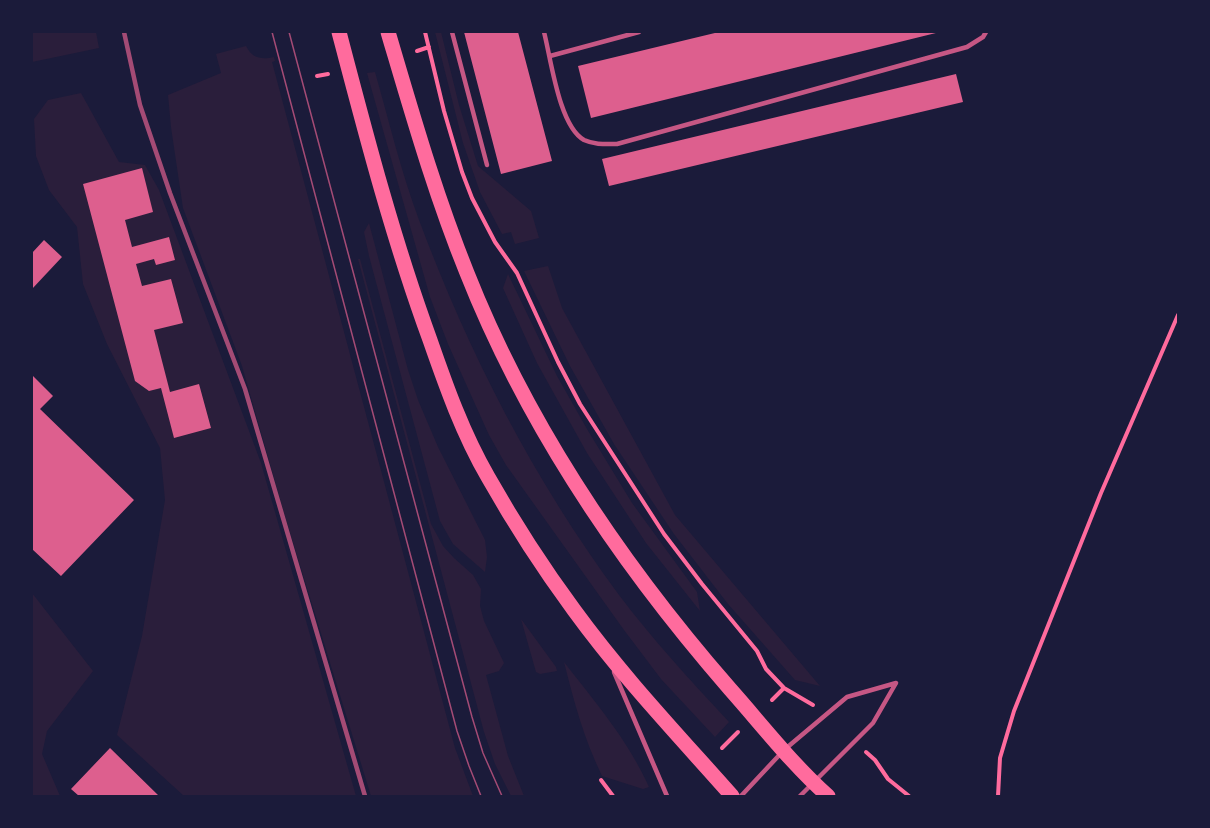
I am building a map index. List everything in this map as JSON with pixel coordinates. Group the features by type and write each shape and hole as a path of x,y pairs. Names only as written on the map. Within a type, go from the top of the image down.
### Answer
{"main road":[{"path":"339,32 396,239 420,312 460,419 488,478 574,611 732,796"},
{"path":"388,32 422,149 463,264 486,319 546,435 582,495 629,564 681,631 813,783 828,796"}],"lane":[{"path":"452,32 488,165"},
{"path":"544,32 564,115 572,130 584,139 598,144 617,144 967,47 983,37 986,32"},
{"path":"550,56 639,32"},
{"path":"605,650 667,796"},
{"path":"741,796 784,750 847,697 896,683 873,723 800,796"}],"path":[{"path":"425,32 444,111 472,198 495,242 517,273 580,404 664,534 708,592 758,651 766,669 784,688 813,705"},
{"path":"417,51 429,48"},
{"path":"998,796 1000,758 1014,711 1101,493 1179,315"},
{"path":"771,700 784,688"},
{"path":"722,748 739,732"},
{"path":"875,760 888,779 909,796"},
{"path":"601,780 613,796"}],"shaded area":[{"path":"32,32 96,32 99,48 32,62"},
{"path":"435,32 441,32 459,105 478,166 531,211 539,238 515,244 511,232 502,234 480,192 463,143"},
{"path":"246,46 257,57 274,57 275,61 272,62 455,748 473,796 371,796 284,513 242,366 183,208 168,95 221,73 216,54"},
{"path":"375,72 401,165 438,270 506,415 559,507 619,595 686,676 729,722 715,737 661,679 624,630 506,465 489,435 448,344 430,297 367,73"},
{"path":"81,93 119,162 145,165 159,190 261,463 356,796 184,796 117,735 142,636 165,500 160,448 107,344 83,284 77,227 49,190 36,156 34,119 48,100"},
{"path":"369,223 418,400 438,447 485,540 487,557 485,572 453,544 440,521 369,256 364,232"},
{"path":"358,259 360,259 431,524 443,546 473,575 481,589 480,606 484,621 504,663 499,671 486,675 508,756 524,796 511,796 495,764 484,732"},
{"path":"548,266 562,308 675,515 820,686 795,680 728,604 674,534 614,444 570,366 524,271"},
{"path":"508,274 557,376 587,429 632,503 697,592 700,611 646,543 587,453 537,363 503,288"},
{"path":"32,593 93,671 47,731 42,754 60,796 32,796"},
{"path":"521,619 557,671 540,674 536,672"},
{"path":"564,662 621,737 649,787 643,789 602,776 580,720"}],"building":[{"path":"464,32 518,32 552,161 501,174"},
{"path":"719,32 940,32 591,118 578,66"},
{"path":"956,74 963,102 609,186 602,159"},
{"path":"142,168 153,212 125,220 132,247 169,237 175,260 156,265 154,259 136,264 142,286 171,279 183,323 154,330 170,392 199,384 211,428 174,438 161,388 149,391 135,381 83,184"},
{"path":"44,240 62,257 32,289 32,253"},
{"path":"32,375 53,396 40,409 134,500 61,576 32,549"},
{"path":"110,748 159,796 79,796 71,789"}],"tram line":[{"path":"272,32 457,731 481,796"},
{"path":"289,32 472,717 483,753 502,796"}],"railway":[{"path":"124,32 140,105 170,193 245,389 365,796"}]}
